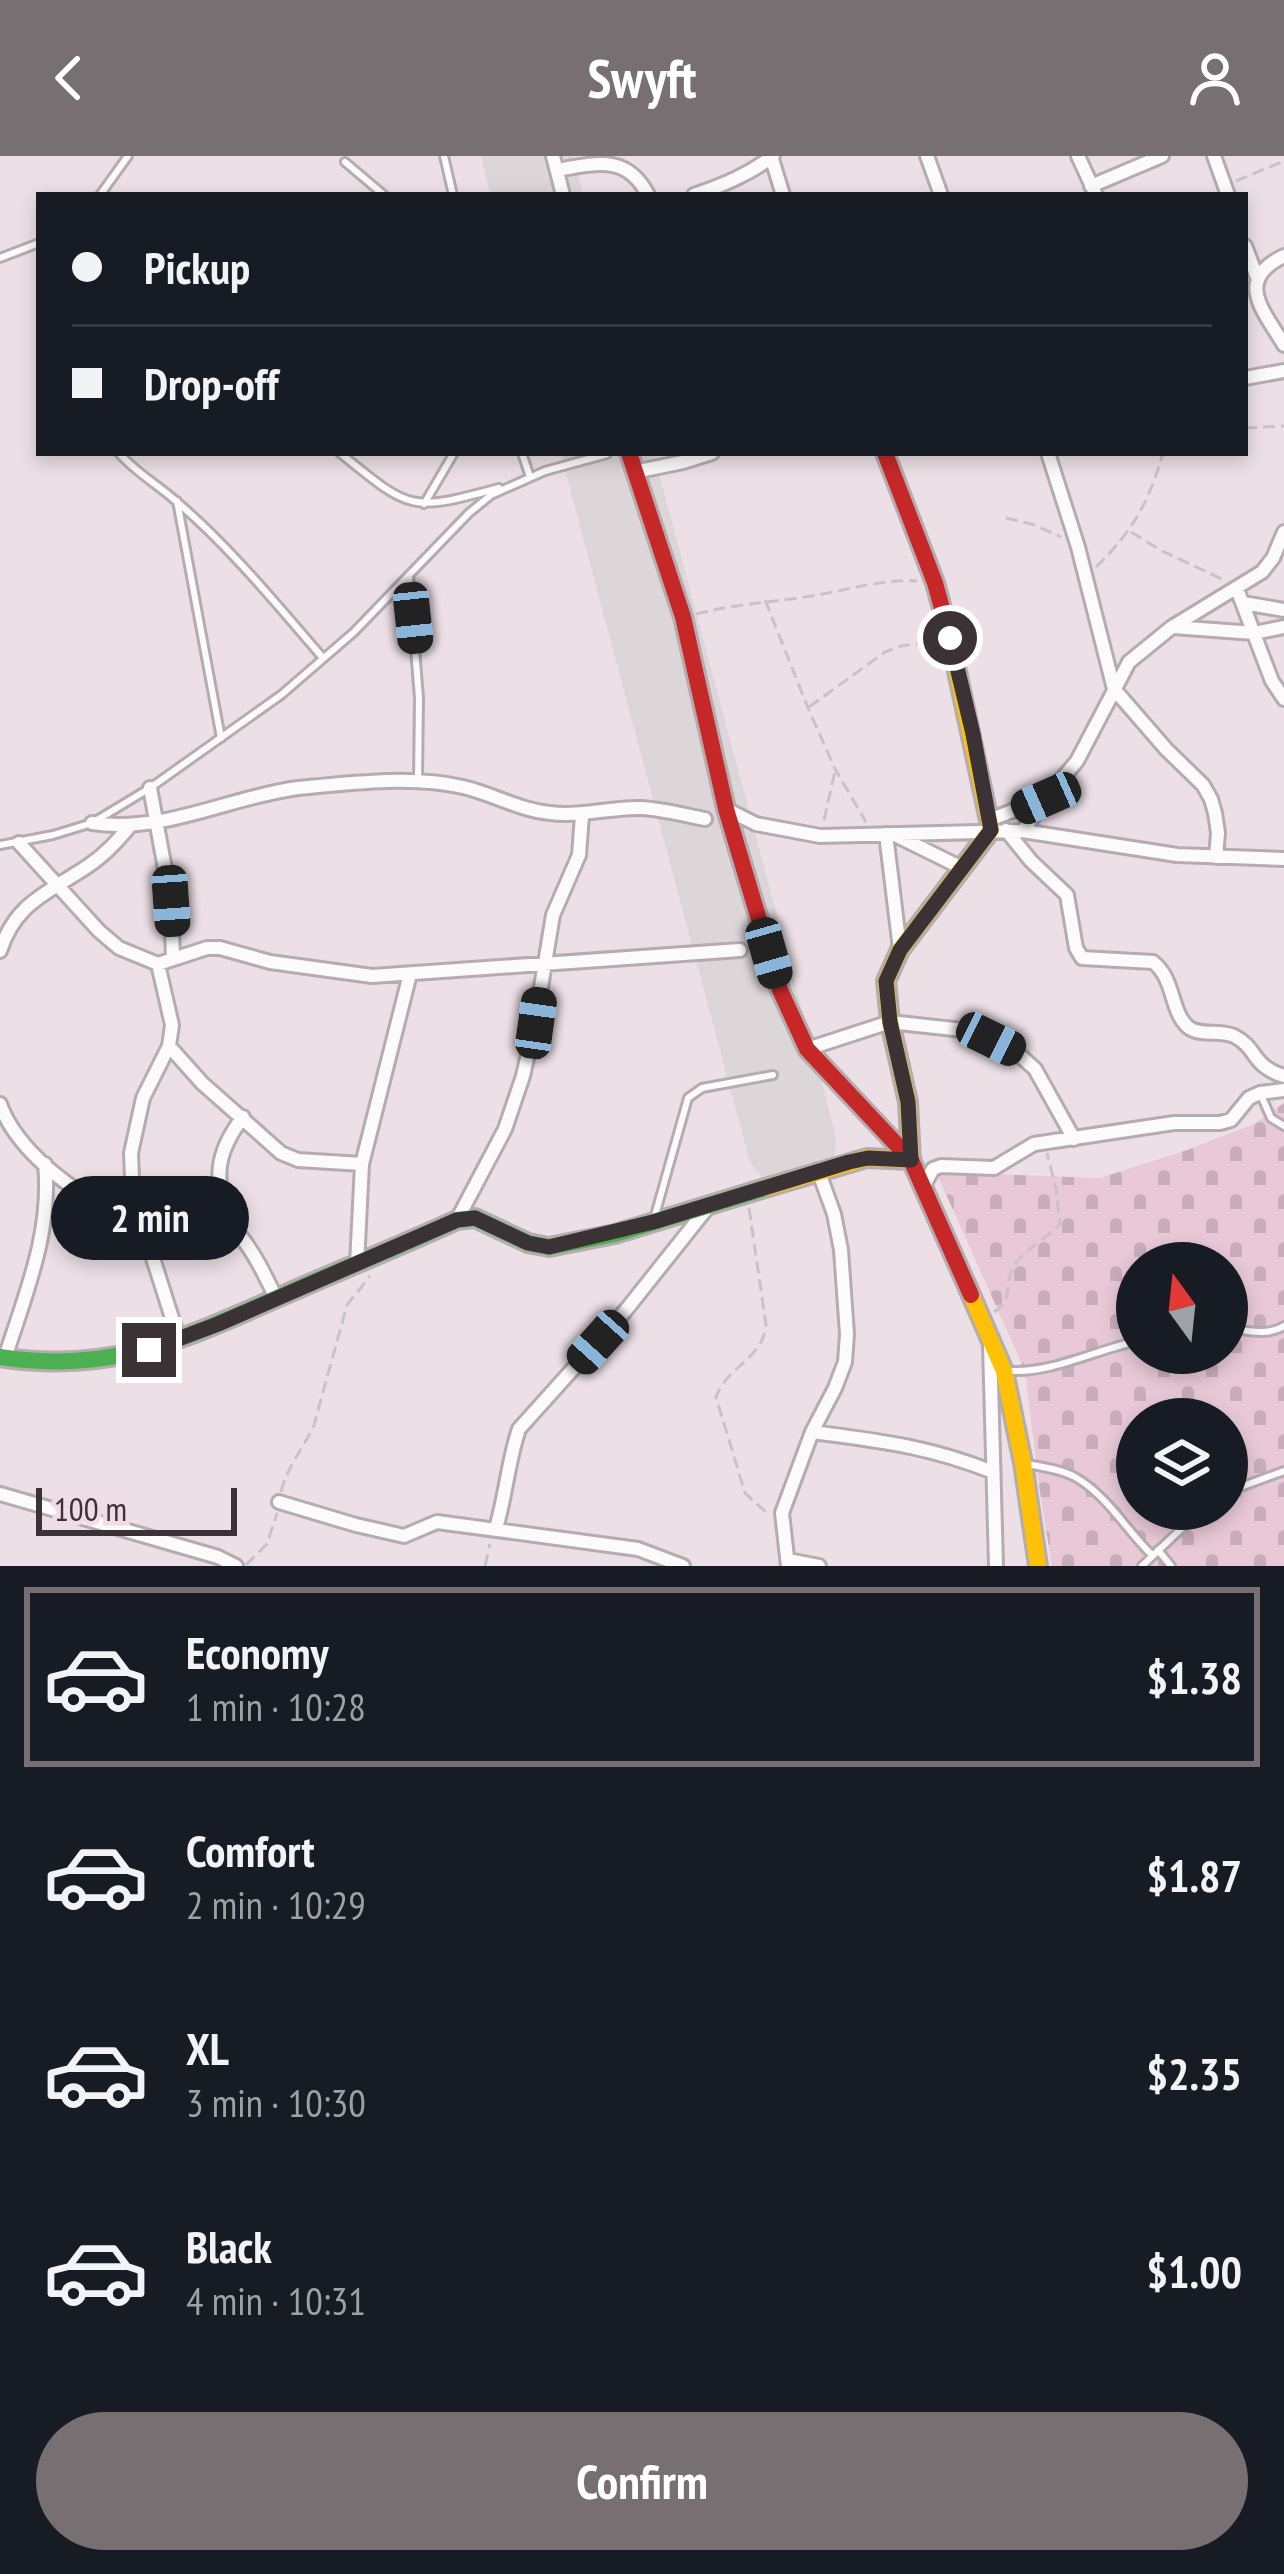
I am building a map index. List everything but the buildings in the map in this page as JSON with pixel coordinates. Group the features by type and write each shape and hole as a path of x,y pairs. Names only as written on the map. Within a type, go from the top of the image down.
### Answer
{"street":[{"path":"702,192 741,177 772,156 782,192"},
{"path":"927,156 940,192"},
{"path":"1078,156 1094,190 1162,156"},
{"path":"1214,156 1226,190"},
{"path":"555,163 618,160 632,166 646,192"},
{"path":"1284,256 1267,266 1252,284 1284,345"},
{"path":"1248,377 1284,371"},
{"path":"630,456 683,617 726,809 780,990 807,1049 920,1165"},
{"path":"634,472 704,456"},
{"path":"886,456 935,583 995,827 1066,895 1076,949 1082,958 1153,962 1167,978 1188,1027 1234,1036 1264,1069 1284,1076"},
{"path":"1049,456 1114,689 1203,785 1215,813 1216,857"},
{"path":"1023,831 1077,761 1129,662 1172,627 1262,572 1284,532"},
{"path":"1237,589 1272,681 1284,699"},
{"path":"1243,603 1284,610"},
{"path":"1172,627 1254,633 1284,627"},
{"path":"92,823 156,822 294,789 418,781 468,788 550,813 582,815 641,808 705,819"},
{"path":"150,788 171,901 173,959"},
{"path":"1038,1566 1004,1371 923,1187 886,981 900,950 995,827 1046,798"},
{"path":"726,809 756,824 820,836 995,827 1177,855 1284,859"},
{"path":"457,1220 505,1129 523,1076 553,915 580,855 582,815"},
{"path":"0,951 24,907 90,865 130,826"},
{"path":"884,834 962,868"},
{"path":"884,834 900,950"},
{"path":"19,843 99,931 119,948 158,964 220,948 270,962 372,976 740,950"},
{"path":"158,964 172,1025 169,1046 143,1098 131,1154 136,1198 178,1340"},
{"path":"364,1269 362,1164 410,974"},
{"path":"807,1049 890,1022 963,1030 991,1039 1015,1051 1035,1069 1075,1139"},
{"path":"169,1046 202,1083 281,1153 298,1160 362,1164"},
{"path":"45,1164 47,1188 38,1254 2,1358 87,1364 178,1340 277,1298 364,1269 457,1220 475,1218 528,1243 549,1247 653,1222 868,1158 994,1168 1024,1148 1043,1142 1189,1121 1220,1123 1231,1120 1249,1098 1284,1090"},
{"path":"0,1104 19,1138 45,1164 99,1205 144,1229"},
{"path":"226,1221 218,1179 220,1157 243,1117"},
{"path":"818,1170 841,1250 845,1361 782,1514 788,1563 819,1566"},
{"path":"136,1198 186,1202 226,1221 250,1246 277,1298"},
{"path":"496,1528 519,1429 626,1310 709,1206"},
{"path":"990,1339 996,1566"},
{"path":"812,1432 938,1451 993,1472"},
{"path":"0,1494 240,1566"},
{"path":"279,1502 404,1536 437,1522 496,1528 638,1549 682,1566"},
{"path":"638,1549 650,1566"}],"lane":[{"path":"102,192 128,156"},
{"path":"444,156 452,192"},
{"path":"345,162 380,192"},
{"path":"0,258 36,244"},
{"path":"122,456 177,501 324,658"},
{"path":"344,456 396,496 424,504 508,486 600,456"},
{"path":"424,504 452,456"},
{"path":"523,456 530,477"},
{"path":"0,845 92,823 221,738 281,695 354,632 469,513 508,486"},
{"path":"177,501 221,738"},
{"path":"409,575 419,698 418,781"},
{"path":"653,1222 688,1098 702,1088 773,1075"},
{"path":"1259,1093 1271,1118 1284,1126"},
{"path":"1248,1330 1284,1330"},
{"path":"1004,1371 1045,1370 1116,1346"},
{"path":"1023,1463 1077,1478 1171,1566"},
{"path":"1248,1484 1284,1471"},
{"path":"1142,1566 1180,1530"}],"path":[{"path":"1226,190 1284,160"},
{"path":"1248,428 1284,427"},
{"path":"1086,576 1130,531 1153,490 1162,456"},
{"path":"1006,518 1035,525 1078,547"},
{"path":"1130,531 1237,589"},
{"path":"683,617 875,582 935,583"},
{"path":"765,600 835,769 884,834"},
{"path":"808,709 885,652 950,638"},
{"path":"820,836 835,769"},
{"path":"981,1316 1004,1305 1013,1268 1060,1224 1057,1189 1043,1142"},
{"path":"747,1194 765,1337 750,1359 722,1382 716,1397 746,1493 783,1531"},
{"path":"240,1566 267,1544 291,1463 314,1425 347,1306 364,1269"},
{"path":"485,1566 496,1528"}],"shaded area":[{"path":"506,156 534,156 543,192 515,192"},
{"path":"586,456 615,456 806,1166 778,1171"}],"green space":[{"path":"1284,1103 1284,1566 1052,1566 1025,1371 936,1172 1100,1178 1254,1124"}],"runway":[{"path":"527,156 536,192"},
{"path":"608,456 791,1142"}],"traffic: fast":[{"path":"0,1357 78,1361 148,1349 215,1325 457,1220 475,1218 528,1243 549,1247 615,1234 765,1188"}],"traffic: slow":[{"path":"765,1188 867,1158 911,1160 908,1102 886,981 900,950 991,830 949,634"},
{"path":"971,1295 1004,1371 1038,1566"}],"traffic: jam":[{"path":"630,456 683,617 726,809 780,990 807,1049 911,1160 971,1295"},
{"path":"886,456 935,583 949,634"}],"route":[{"path":"149,1350 457,1220 475,1218 528,1243 549,1247 614,1234 849,1162 911,1160 908,1102 886,981 900,950 991,830 950,638"}]}
